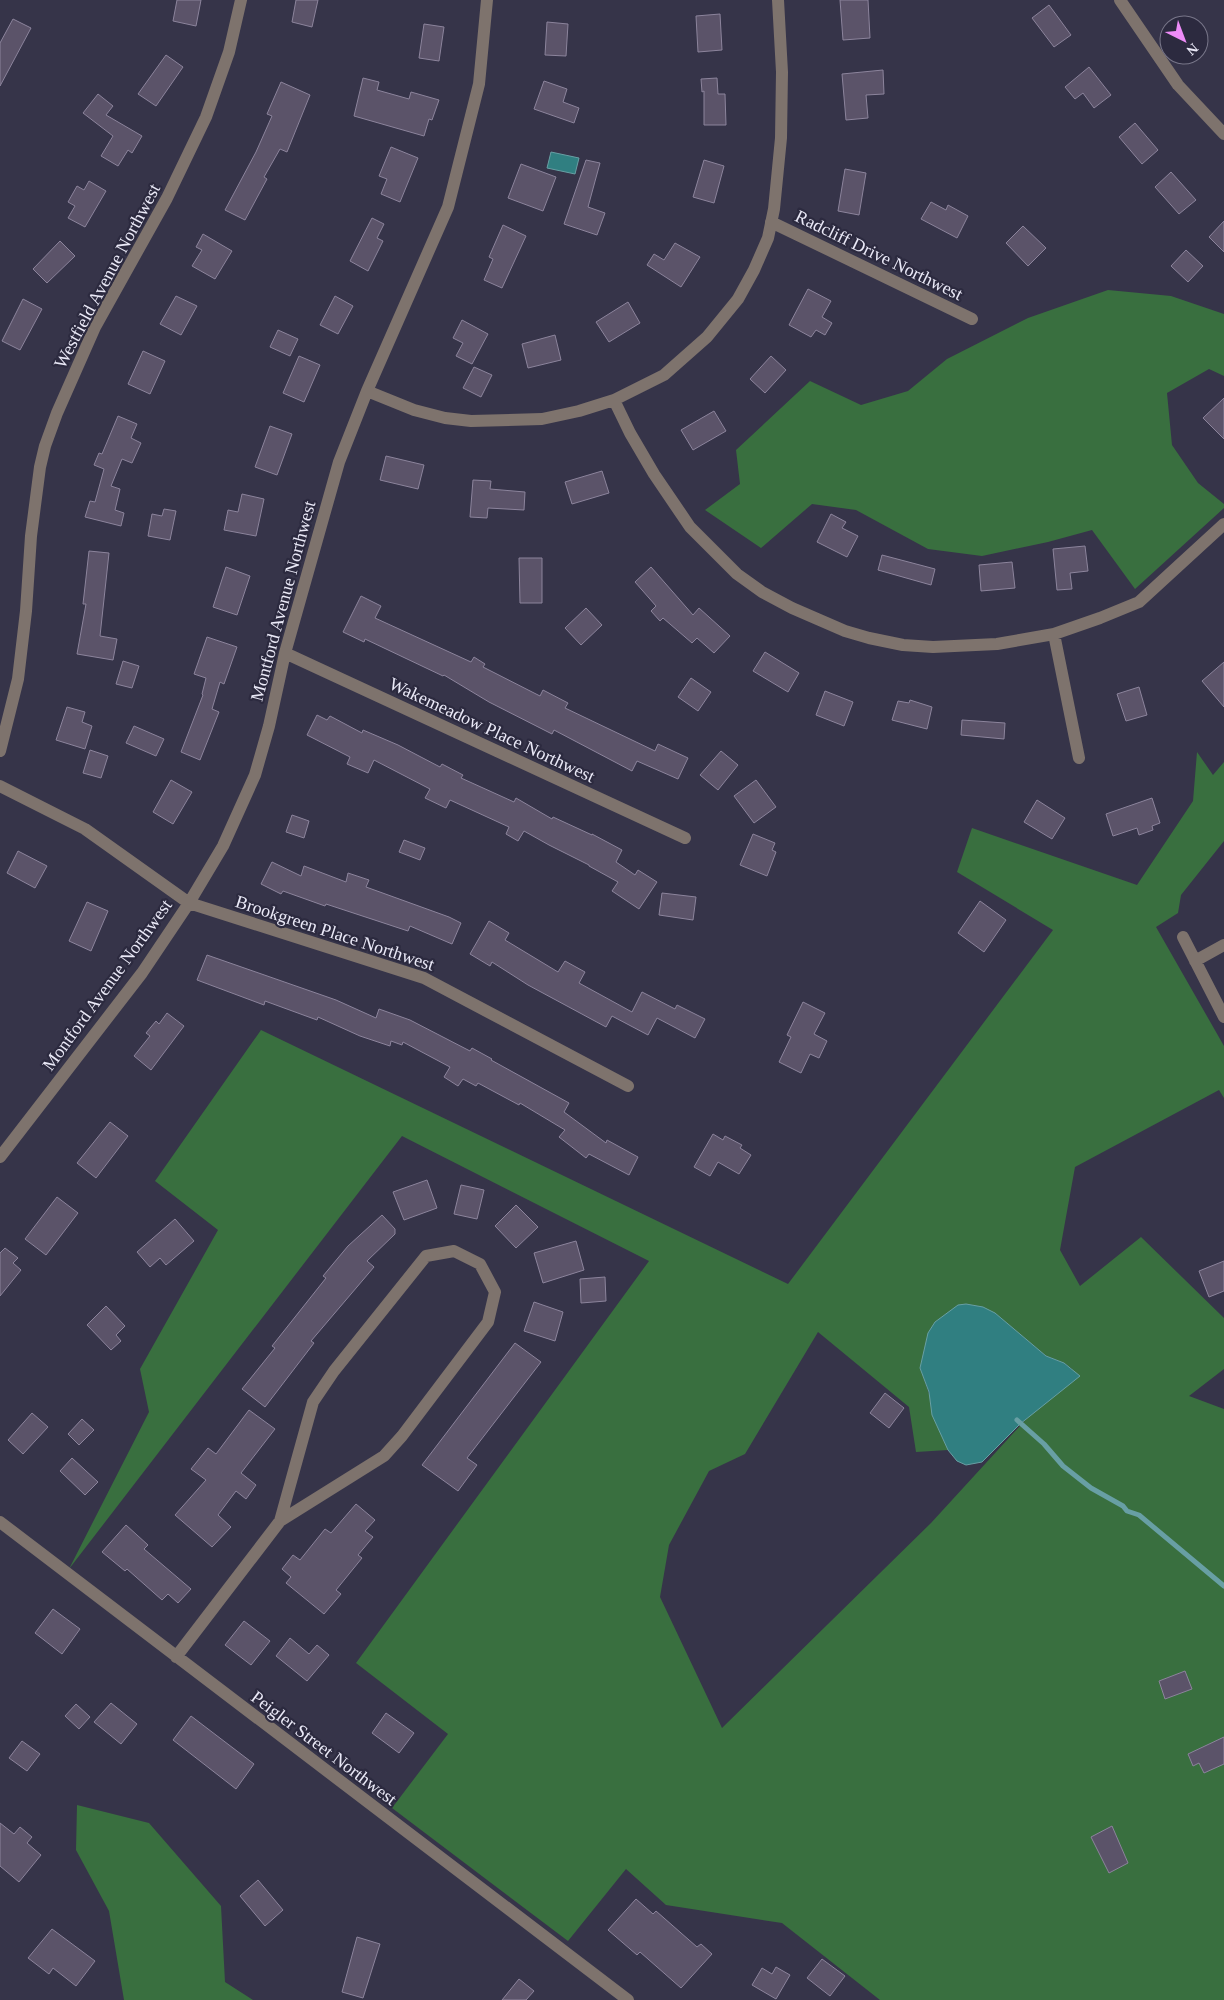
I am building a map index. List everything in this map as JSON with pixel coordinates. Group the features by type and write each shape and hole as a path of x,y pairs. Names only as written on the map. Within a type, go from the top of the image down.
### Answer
{"street":[{"name":"Westfield Avenue Northwest","path":"0,751 18,680 26,611 31,536 40,467 45,446 57,413 95,327 167,198 206,117 229,52 241,0"},
{"name":"Montford Avenue Northwest","path":"0,1157 142,973 189,903 223,846 255,774 269,726 285,653 339,462 366,391 448,207 479,84 487,0"},
{"path":"366,391 414,410 445,418 471,422 542,419 580,411 614,400 664,375 708,337 738,299 754,270 768,238 781,138 782,72 778,0"},
{"path":"1120,0 1178,85 1224,134"},
{"name":"Radcliff Drive Northwest","path":"771,222 972,319"},
{"path":"614,400 630,433 654,474 690,527 737,574 762,592 792,608 845,631 903,645 933,647 997,644 1054,634 1100,618 1139,602 1224,524"},
{"path":"1054,634 1079,758"},
{"name":"Wakemeadow Place Northwest","path":"285,653 684,838"},
{"name":"Brookgreen Place Northwest","path":"0,786 85,829 189,903 424,978 628,1086"},
{"path":"1183,937 1224,1017"},
{"path":"1195,961 1224,945"},
{"path":"176,1657 280,1521 384,1456 402,1436 488,1322 495,1292 480,1264 454,1251 426,1256 334,1371 313,1402 280,1521"},
{"name":"Peigler Street Northwest","path":"0,1522 628,2000"}],"shaded area":[{"path":"551,152 579,158 575,174 547,168"},
{"path":"1108,290 1171,296 1224,314 1224,376 1209,369 1167,393 1172,445 1198,483 1224,504 1224,508 1135,589 1092,530 1048,542 982,556 928,549 856,510 812,504 761,548 705,510 740,484 736,450 810,381 861,405 908,391 947,359 1028,318"},
{"path":"1197,752 1213,775 1224,762 1224,841 1181,895 1178,913 1156,927 1224,1046 1224,1098 1219,1090 1075,1167 1060,1250 1080,1286 1141,1237 1224,1318 1224,1369 1189,1396 1224,1409 1224,2000 880,2000 782,1923 666,1905 626,1869 568,1941 392,1808 448,1734 356,1663 649,1261 402,1136 69,1569 149,1412 140,1369 218,1230 155,1181 261,1030 788,1284 1053,930 957,872 972,828 1137,885 1193,801","holes":["995,1314 1046,1356 1064,1363 1072,1369 931,1523 722,1728 660,1597 669,1545 709,1471 745,1454 818,1332 909,1407 916,1452 948,1450 920,1367"]},
{"path":"966,1304 983,1307 995,1313 1046,1356 1064,1363 1080,1376 1020,1424 982,1462 966,1465 957,1461 948,1450 932,1415 929,1392 920,1368 928,1333 935,1322 958,1305"},
{"path":"77,1805 149,1823 221,1906 225,1982 253,2000 124,2000 109,1911 76,1850"}],"building":[{"path":"177,0 201,0 196,26 173,21"},
{"path":"296,0 318,0 312,27 292,22"},
{"path":"840,0 868,0 870,38 843,40"},
{"path":"1049,5 1071,35 1054,47 1032,18"},
{"path":"720,14 722,50 698,52 696,16"},
{"path":"13,19 31,28 0,86 0,43"},
{"path":"547,22 568,24 566,56 545,55"},
{"path":"424,24 444,27 439,61 419,58"},
{"path":"166,55 183,67 156,106 138,94"},
{"path":"1089,67 1111,95 1094,108 1083,93 1075,99 1065,87"},
{"path":"883,70 884,94 866,95 868,118 846,120 842,74"},
{"path":"363,78 379,82 377,90 409,99 411,92 439,100 432,120 429,119 424,136 354,116"},
{"path":"717,78 718,94 725,94 726,125 704,125 704,91 702,92 701,79"},
{"path":"544,81 567,89 563,102 579,108 574,123 534,109"},
{"path":"281,82 310,95 287,152 280,149 264,177 267,179 245,220 225,210 256,152 272,116 267,114"},
{"path":"98,94 113,106 106,115 142,136 132,153 128,150 118,166 101,156 113,136 83,113"},
{"path":"1135,123 1158,150 1142,164 1119,137"},
{"path":"391,147 418,158 400,202 381,194 387,179 379,176"},
{"path":"586,160 600,163 588,207 605,213 597,235 564,224"},
{"path":"704,160 724,166 714,203 693,197"},
{"path":"521,164 556,177 543,211 508,198"},
{"path":"845,169 866,173 859,215 838,211"},
{"path":"1171,172 1196,200 1179,214 1155,187"},
{"path":"89,181 106,191 85,227 68,218 75,206 68,202 77,186 84,190"},
{"path":"931,202 946,210 948,205 968,216 957,238 921,219"},
{"path":"372,218 384,224 377,238 383,241 368,271 350,261"},
{"path":"1224,221 1224,252 1209,237"},
{"path":"503,225 526,236 502,288 484,280 493,259 489,257"},
{"path":"1023,226 1046,248 1028,266 1006,243"},
{"path":"203,234 232,251 215,279 192,266 202,250 196,247"},
{"path":"60,241 75,256 47,283 33,269"},
{"path":"675,243 700,257 681,287 647,265 654,254 664,260"},
{"path":"1186,250 1203,266 1188,282 1171,266"},
{"path":"808,289 831,301 822,317 832,323 825,335 816,330 811,337 789,325"},
{"path":"176,296 197,306 181,335 160,324"},
{"path":"335,296 353,306 338,334 320,325"},
{"path":"23,299 42,309 20,350 2,341"},
{"path":"628,302 640,323 609,342 596,322"},
{"path":"462,320 488,334 472,364 456,356 463,343 453,338"},
{"path":"278,330 298,339 290,356 270,347"},
{"path":"555,335 561,360 528,368 522,344"},
{"path":"143,351 165,361 150,394 128,384"},
{"path":"299,356 320,365 304,402 283,393"},
{"path":"771,356 786,370 765,393 750,379"},
{"path":"474,367 492,375 481,397 463,388"},
{"path":"1224,398 1224,439 1203,418"},
{"path":"714,411 726,431 693,450 681,430"},
{"path":"118,416 137,424 131,438 141,443 132,463 122,459 111,486 120,489 115,510 124,513 121,526 85,517 90,501 95,502 104,469 94,465 99,453 102,454"},
{"path":"270,426 292,434 277,475 255,467"},
{"path":"386,456 424,465 418,489 380,480"},
{"path":"602,471 609,493 572,504 565,482"},
{"path":"473,480 491,481 490,489 525,492 524,510 488,508 487,518 470,517"},
{"path":"242,494 264,499 256,536 224,530 228,510 238,512"},
{"path":"164,509 176,511 170,540 148,536 152,514 162,516"},
{"path":"831,514 846,522 842,528 858,536 847,557 817,542"},
{"path":"1085,546 1088,571 1070,573 1072,589 1057,590 1053,549"},
{"path":"89,551 109,553 100,636 117,639 113,660 77,654 86,604 83,604"},
{"path":"882,555 935,569 931,585 878,570"},
{"path":"519,558 542,558 542,603 520,603"},
{"path":"1012,562 1015,588 981,591 979,565"},
{"path":"226,567 250,576 237,615 213,607"},
{"path":"651,567 693,615 699,608 730,636 714,653 697,638 692,643 663,618 660,621 651,611 656,606 635,582"},
{"path":"361,596 381,606 375,618 471,662 474,657 485,664 483,667 540,696 543,690 568,703 565,708 655,751 658,744 688,758 678,779 637,761 632,771 554,730 552,734 489,702 444,675 365,639 364,642 343,632"},
{"path":"586,608 602,625 581,645 565,628"},
{"path":"207,637 237,647 224,684 220,682 212,709 219,712 200,760 181,752 203,695 206,678 194,674"},
{"path":"765,652 799,673 788,692 753,671"},
{"path":"123,661 139,666 132,688 116,684"},
{"path":"1224,662 1224,707 1202,681"},
{"path":"691,678 711,692 698,711 678,697"},
{"path":"1139,687 1147,715 1126,721 1117,694"},
{"path":"825,691 853,702 844,726 816,715"},
{"path":"910,700 932,707 927,729 892,720 898,701 909,703"},
{"path":"67,707 85,712 82,722 92,726 85,749 56,740"},
{"path":"317,715 327,720 330,716 362,733 363,730 398,745 440,767 442,764 463,775 461,778 514,802 516,798 552,819 553,817 592,834 622,850 616,862 635,875 638,870 657,882 639,909 612,891 618,882 524,831 518,841 506,834 509,827 450,800 446,808 425,798 430,789 374,760 368,773 347,764 350,757 307,735"},
{"path":"962,720 1005,723 1004,739 961,735"},
{"path":"134,726 164,739 156,756 126,743"},
{"path":"90,750 108,756 101,778 83,773"},
{"path":"721,751 738,765 718,790 700,775"},
{"path":"171,780 192,792 173,824 153,812"},
{"path":"756,780 776,807 754,823 734,796"},
{"path":"1152,798 1160,823 1152,826 1153,830 1139,835 1137,828 1113,836 1106,814"},
{"path":"1037,800 1065,818 1052,839 1024,822"},
{"path":"292,815 309,821 304,838 286,832"},
{"path":"753,834 775,843 772,850 776,852 767,876 740,865"},
{"path":"404,840 425,848 420,860 399,852"},
{"path":"18,851 47,866 35,888 7,873"},
{"path":"272,862 301,876 304,866 346,882 348,873 369,880 366,887 461,923 452,944 410,926 408,931 283,891 281,894 261,884"},
{"path":"662,893 696,897 693,920 659,915"},
{"path":"980,901 1006,920 984,952 958,933"},
{"path":"87,902 108,911 91,951 69,941"},
{"path":"489,921 509,933 505,940 558,972 565,961 585,972 579,983 632,1012 642,992 675,1009 677,1005 705,1019 695,1038 657,1018 648,1035 612,1016 606,1027 528,985 492,962 490,966 470,954"},
{"path":"207,955 336,1000 376,1018 379,1009 410,1020 470,1051 472,1048 569,1103 564,1112 606,1143 607,1140 638,1157 629,1175 589,1154 586,1158 559,1137 565,1130 520,1103 519,1105 478,1083 476,1086 463,1079 458,1086 444,1077 450,1067 403,1042 402,1045 391,1041 390,1046 360,1036 318,1017 317,1020 265,1001 264,1005 197,980"},
{"path":"803,1002 825,1013 814,1034 827,1041 819,1058 810,1054 801,1073 779,1062 791,1037 787,1035"},
{"path":"167,1013 184,1026 151,1070 134,1056 150,1036 146,1033 156,1021 159,1024"},
{"path":"110,1122 128,1136 96,1178 77,1163"},
{"path":"713,1134 723,1140 725,1136 742,1145 740,1148 751,1155 739,1174 718,1162 710,1176 694,1167"},
{"path":"427,1180 437,1208 404,1220 393,1192"},
{"path":"461,1185 484,1190 477,1219 454,1214"},
{"path":"57,1197 78,1213 46,1255 25,1239"},
{"path":"516,1205 538,1227 516,1248 495,1226"},
{"path":"382,1215 395,1229 395,1234 367,1261 374,1267 311,1341 314,1343 265,1407 242,1389 275,1348 272,1346 326,1278 323,1276 348,1246"},
{"path":"175,1219 194,1241 166,1265 160,1258 150,1267 137,1252"},
{"path":"576,1241 584,1270 543,1283 534,1253"},
{"path":"5,1248 18,1258 13,1263 21,1270 0,1296 0,1253"},
{"path":"1224,1261 1224,1291 1209,1297 1199,1271"},
{"path":"605,1277 606,1301 581,1303 580,1279"},
{"path":"534,1302 563,1312 555,1341 524,1331"},
{"path":"106,1306 125,1326 116,1335 121,1341 111,1350 87,1325"},
{"path":"515,1343 541,1362 467,1458 477,1465 458,1491 422,1465"},
{"path":"885,1393 904,1408 889,1428 870,1413"},
{"path":"249,1410 275,1429 241,1473 256,1485 246,1499 236,1491 218,1515 231,1527 212,1547 175,1515 206,1480 191,1469 208,1448 216,1454"},
{"path":"32,1413 48,1427 23,1454 8,1440"},
{"path":"82,1419 94,1430 79,1445 68,1434"},
{"path":"72,1458 98,1482 85,1495 60,1471"},
{"path":"356,1504 375,1520 365,1531 373,1537 358,1555 362,1558 336,1590 341,1594 324,1614 286,1583 291,1577 282,1569 293,1555 300,1560 325,1529 331,1533"},
{"path":"126,1525 148,1545 144,1549 191,1589 178,1603 168,1594 162,1600 127,1569 125,1571 102,1552"},
{"path":"53,1609 80,1629 62,1654 35,1633"},
{"path":"244,1621 270,1641 251,1665 225,1645"},
{"path":"290,1638 309,1654 317,1645 329,1655 307,1681 276,1656"},
{"path":"1185,1671 1192,1689 1165,1699 1159,1681"},
{"path":"111,1703 137,1724 121,1744 94,1722"},
{"path":"76,1704 90,1717 79,1729 65,1716"},
{"path":"386,1713 414,1733 399,1753 372,1733"},
{"path":"191,1716 254,1764 236,1789 173,1740"},
{"path":"1224,1737 1224,1764 1204,1773 1199,1763 1193,1766 1188,1754"},
{"path":"22,1741 40,1754 27,1771 9,1758"},
{"path":"0,1823 14,1834 20,1827 32,1837 27,1843 41,1855 19,1882 0,1866"},
{"path":"1112,1826 1128,1863 1109,1873 1091,1837"},
{"path":"258,1880 283,1910 265,1926 240,1896"},
{"path":"636,1899 653,1914 656,1911 697,1947 701,1944 712,1954 681,1988 640,1952 637,1955 608,1930"},
{"path":"52,1929 95,1961 76,1986 53,1968 49,1974 28,1958"},
{"path":"357,1937 380,1944 363,1998 342,1992"},
{"path":"822,1959 845,1976 830,1996 807,1978"},
{"path":"776,1967 790,1975 776,1999 752,1985 762,1968 772,1974"},
{"path":"519,1979 534,1991 526,2000 502,2000"}],"waterway":[{"path":"1017,1420 1044,1444 1063,1466 1091,1488 1123,1506 1127,1511 1139,1515 1224,1586"}]}
